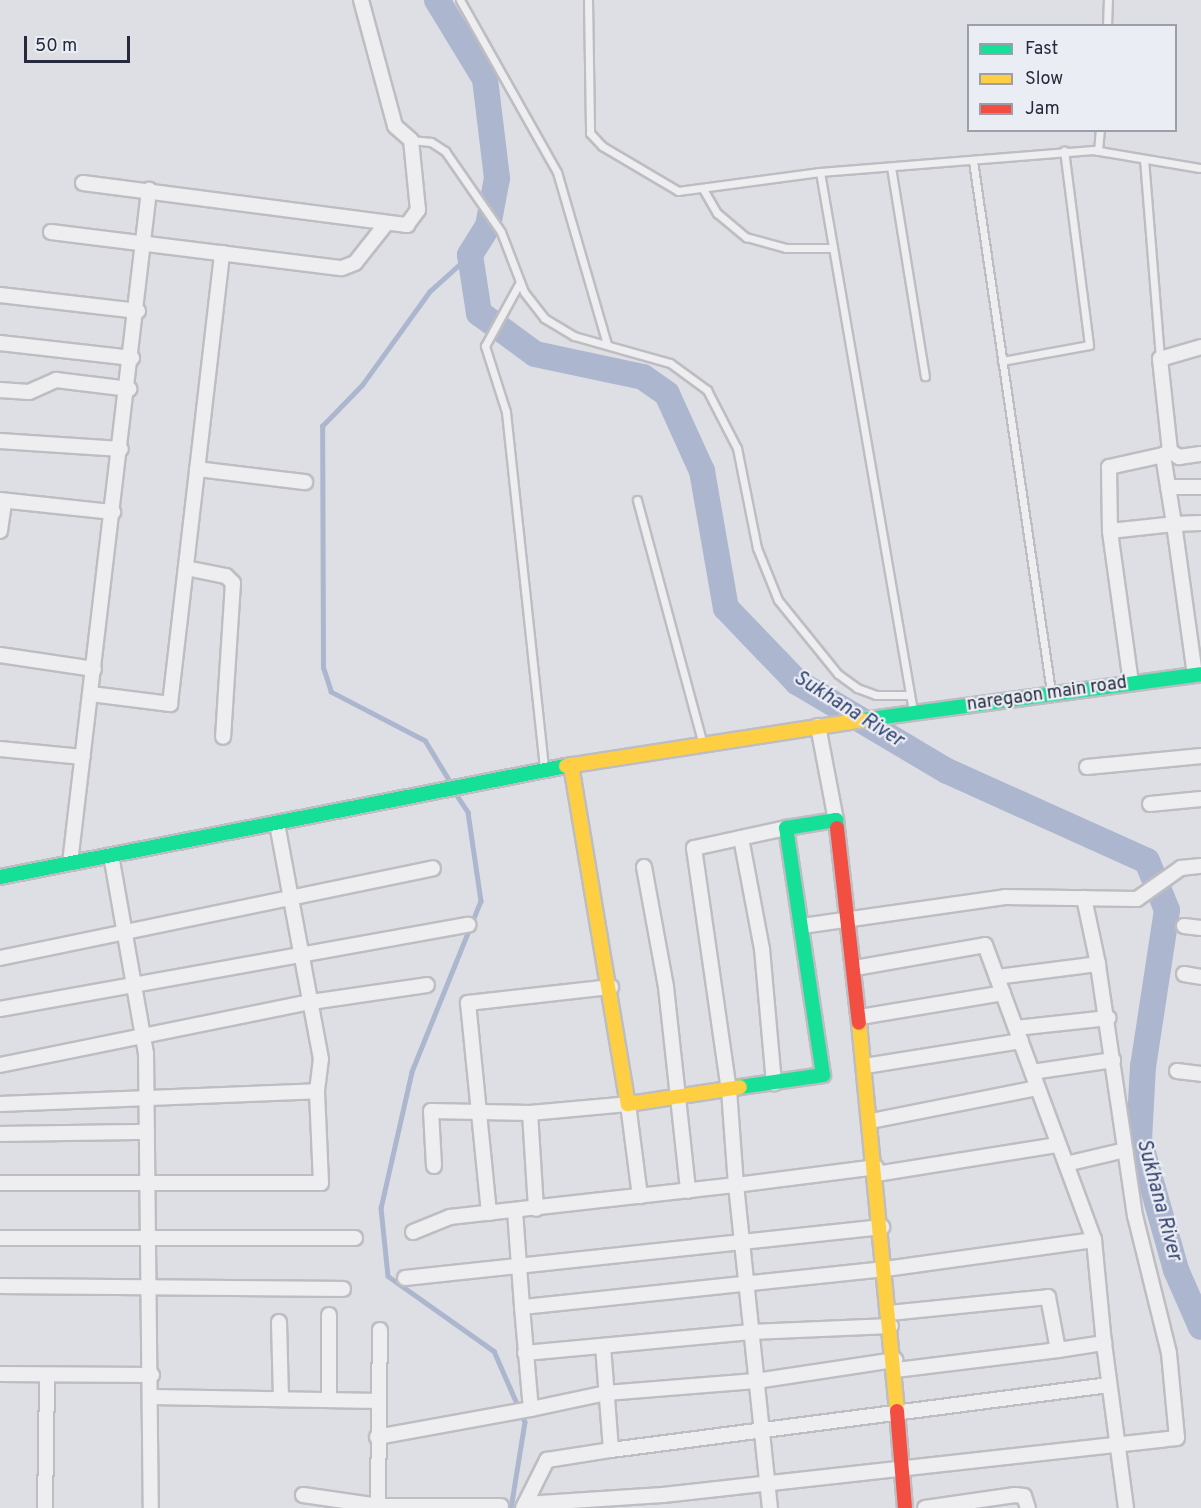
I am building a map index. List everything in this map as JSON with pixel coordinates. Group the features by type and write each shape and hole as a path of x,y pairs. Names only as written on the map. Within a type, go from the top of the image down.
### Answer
{"street":[{"path":"82,183 367,217 385,225 407,225 416,215 411,140 395,126 361,0"},
{"path":"70,863 129,389 148,190"},
{"path":"51,232 342,268 355,263 385,225"},
{"path":"91,694 170,704 222,252"},
{"path":"0,295 138,311"},
{"path":"0,343 132,358"},
{"path":"1198,674 1168,488 1160,359 1201,347"},
{"path":"0,390 29,392 56,380 129,389"},
{"path":"0,441 121,449"},
{"path":"1131,684 1110,531 1109,467 1166,453 1179,457 1201,454"},
{"path":"197,469 305,482"},
{"path":"1168,488 1201,487"},
{"path":"0,531 2,500 113,512"},
{"path":"1110,531 1201,523"},
{"path":"186,568 226,576 233,583 223,737"},
{"path":"0,655 94,669"},
{"name":"naregaon main road","path":"0,877 544,770 702,742 1198,674"},
{"path":"818,726 836,820 855,968 895,1365 905,1508"},
{"path":"0,749 83,757"},
{"path":"1087,767 1201,756"},
{"path":"571,765 612,987 640,1196"},
{"path":"1150,804 1201,799"},
{"path":"770,1508 741,1239 729,1090 694,848 786,828 836,820"},
{"path":"0,1183 321,1184 317,1090 321,1059 277,823"},
{"path":"434,1166 431,1111 530,1113 628,1104 823,1075 786,828"},
{"path":"741,838 762,950 774,1083"},
{"path":"111,855 142,1034 147,1100 152,1375 151,1508"},
{"path":"802,926 1005,897 1137,898 1181,868 1201,866"},
{"path":"644,867 678,1097 688,1191"},
{"path":"0,958 124,930 433,868"},
{"path":"524,1506 1177,1438 1169,1353 1125,1150 1108,1018 1084,898"},
{"path":"0,1009 301,952 469,925"},
{"path":"1184,926 1201,928"},
{"path":"855,968 985,945 1094,1240 1109,1385 1119,1443 1126,1508"},
{"path":"997,977 1098,964"},
{"path":"1184,974 1201,977"},
{"path":"0,1065 142,1034 311,1002 427,985"},
{"path":"489,1213 468,1003 612,987"},
{"path":"860,1017 1003,993"},
{"path":"865,1066 1108,1018"},
{"path":"1032,1072 1113,1060"},
{"path":"1178,1071 1201,1074"},
{"path":"871,1121 1038,1088"},
{"path":"0,1104 147,1100 317,1090"},
{"path":"530,1113 536,1209"},
{"path":"0,1134 147,1132"},
{"path":"412,1232 450,1217 876,1170 1059,1145"},
{"path":"1066,1164 1125,1150"},
{"path":"515,1211 522,1265 522,1307 531,1409"},
{"path":"405,1278 741,1239 882,1227"},
{"path":"0,1238 149,1236 355,1238"},
{"path":"522,1307 885,1269 1094,1240"},
{"path":"0,1286 150,1285 343,1289"},
{"path":"525,1353 890,1319 1048,1297 1058,1350"},
{"path":"329,1315 329,1400"},
{"path":"279,1322 281,1400"},
{"path":"379,1507 377,1437 380,1330"},
{"path":"377,1437 606,1393 756,1381 1058,1350 1104,1343"},
{"path":"603,1346 611,1450"},
{"path":"2,1375 152,1375"},
{"path":"45,1508 47,1375"},
{"path":"524,1506 547,1460 760,1429 899,1415 1109,1385"},
{"path":"152,1397 379,1401"},
{"path":"303,1494 379,1507 501,1506"},
{"path":"926,1508 1015,1494 1024,1496 1028,1508"}],"lane":[{"path":"460,0 557,172 607,344"},
{"path":"588,0 588,124 594,140 665,187 703,189 820,172 973,161 1064,151 1098,151 1199,168"},
{"path":"1107,24 1108,0"},
{"path":"1098,151 1100,132"},
{"path":"411,140 431,142 445,151 501,232 520,282 532,305 558,328 670,363 706,390 737,448 757,548 785,610 838,674 857,688 876,695 910,695"},
{"path":"1002,361 1089,345 1064,151"},
{"path":"1143,159 1160,359"},
{"path":"973,161 1051,694"},
{"path":"891,167 926,376"},
{"path":"820,172 913,713"},
{"path":"703,189 717,213 746,237 786,248 833,248"},
{"path":"520,282 485,346 506,412 544,770"},
{"path":"637,500 702,742"}],"waterway":[{"name":"Sukhana River","path":"437,0 485,79 497,178 488,226 470,255 479,313 535,354 643,377 667,394 702,471 726,608 797,682 947,771 1147,861 1167,910 1143,1066 1139,1139 1176,1270 1201,1327"},
{"path":"451,784 425,741 331,692 323,668 322,426 362,385 429,292 470,255"},
{"path":"456,794 468,812 481,901 412,1072 381,1208 388,1276 494,1351 525,1422 511,1508"}],"traffic: fast":[{"path":"862,720 1201,674"},
{"path":"0,877 566,766"},
{"path":"740,1087 823,1075 786,828 836,820 837,828"}],"traffic: slow":[{"path":"566,766 862,720"},
{"path":"571,765 628,1104 740,1087"},
{"path":"859,1023 897,1411"}],"traffic: jam":[{"path":"837,828 859,1023"},
{"path":"897,1411 905,1508"}]}
